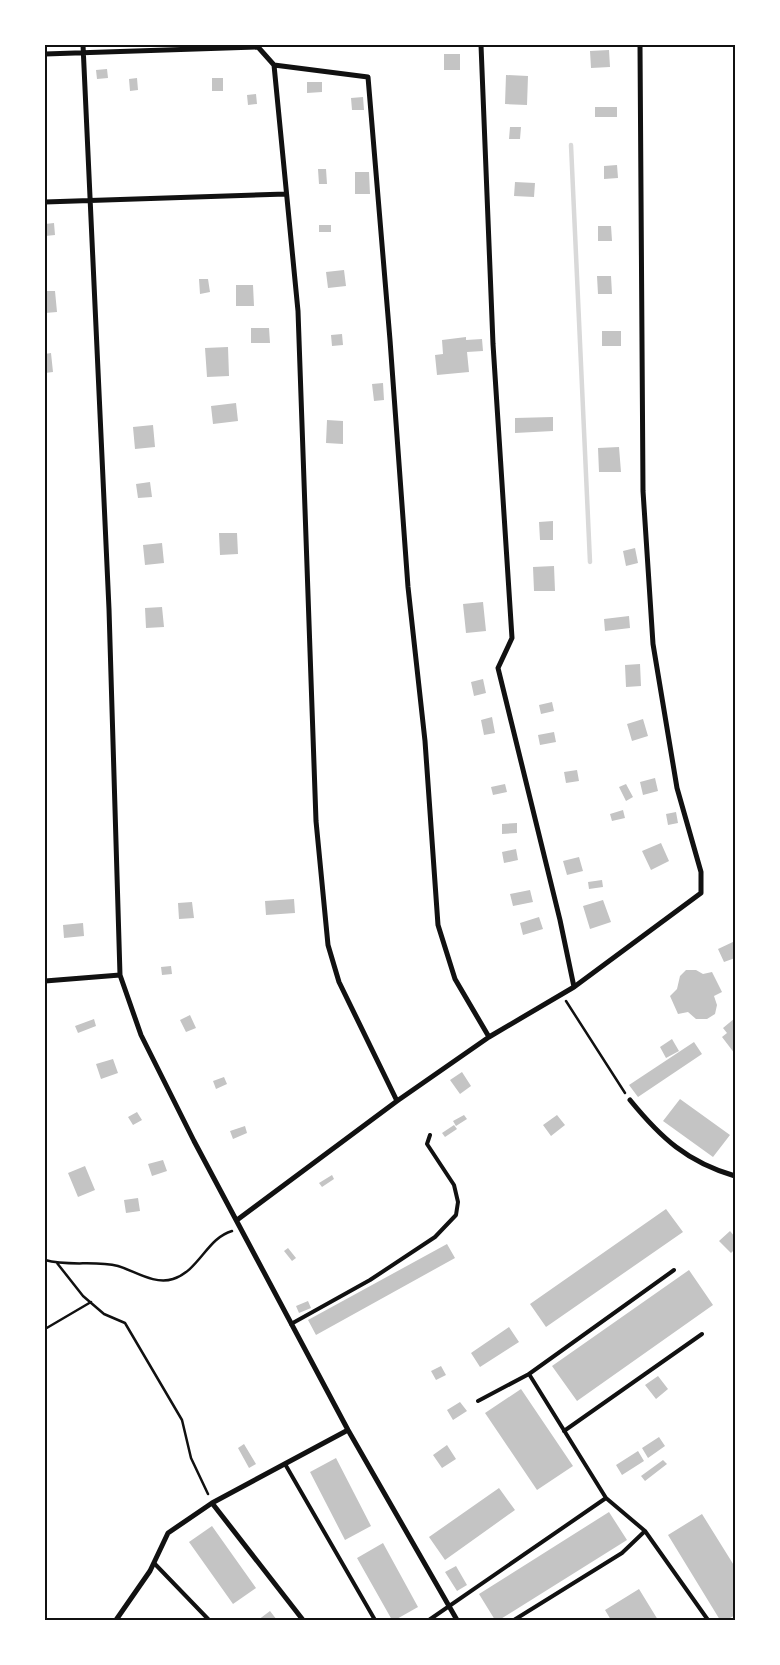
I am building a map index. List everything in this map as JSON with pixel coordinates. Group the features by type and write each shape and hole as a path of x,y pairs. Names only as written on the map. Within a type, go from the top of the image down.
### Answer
{"street":[{"path":"83,45 109,609 120,975 140,1035 194,1141 348,1430 457,1620"},
{"path":"481,45 492,344 512,638 498,668 560,920 574,987"},
{"path":"237,1220 397,1101 489,1037 574,987 701,893 701,872 677,788 653,644 643,491 640,45"},
{"path":"45,54 258,47 274,64 298,312 316,821 328,945 339,982 397,1101"},
{"path":"274,64 368,77 408,587 425,741 438,925 455,979 489,1037"},
{"path":"45,202 286,194"},
{"path":"45,981 120,975"},
{"path":"630,1100 653,1128 685,1155 735,1176"},
{"path":"116,1620 154,1563 168,1533 212,1503 348,1430"},
{"path":"212,1503 303,1620"}],"lane":[{"path":"291,1324 378,1275 435,1237 456,1215 458,1202 454,1185 427,1144 430,1135"},
{"path":"478,1401 529,1374 674,1270"},
{"path":"564,1431 702,1334"},
{"path":"529,1374 606,1498 645,1531 708,1620"},
{"path":"285,1464 375,1620"},
{"path":"430,1620 606,1498"},
{"path":"514,1620 622,1553 645,1531"},
{"path":"154,1563 209,1620"}],"path":[{"path":"566,1000 602,1060 630,1100"},
{"path":"45,1260 57,1263 92,1263 116,1266 154,1280 173,1279 192,1267 223,1234 242,1228"},
{"path":"57,1263 104,1314 124,1323 182,1420 191,1458 212,1503"},
{"path":"45,1329 91,1302"}],"building":[{"path":"609,50 610,67 591,68 590,51"},
{"path":"444,54 460,54 460,70 444,70"},
{"path":"107,69 108,78 97,79 96,70"},
{"path":"506,75 528,76 527,105 505,104"},
{"path":"137,78 138,90 130,91 129,79"},
{"path":"212,78 223,78 223,91 212,91"},
{"path":"307,82 322,82 322,92 307,93"},
{"path":"256,94 257,104 248,105 247,95"},
{"path":"363,97 364,110 352,110 351,98"},
{"path":"595,107 617,107 617,117 595,117"},
{"path":"510,127 521,127 520,139 509,139"},
{"path":"617,165 618,178 604,179 604,166"},
{"path":"318,169 326,169 327,184 319,184"},
{"path":"355,172 369,172 370,194 355,194"},
{"path":"515,182 535,183 534,197 514,196"},
{"path":"54,223 55,235 45,236 45,224"},
{"path":"319,225 331,225 331,232 319,232"},
{"path":"598,226 611,226 612,241 598,241"},
{"path":"344,270 346,286 328,288 326,272"},
{"path":"597,276 611,276 612,294 598,294"},
{"path":"199,279 208,279 210,292 200,294"},
{"path":"236,285 253,285 254,306 236,306"},
{"path":"45,291 55,291 57,312 45,313"},
{"path":"251,328 269,328 270,343 251,343"},
{"path":"602,331 621,331 621,346 602,346"},
{"path":"342,334 343,345 332,346 331,335"},
{"path":"466,337 466,340 482,339 483,351 467,352 469,372 437,375 435,355 443,354 442,340"},
{"path":"228,347 229,376 207,377 205,348"},
{"path":"51,353 53,372 45,373 45,354"},
{"path":"383,383 384,400 374,401 372,384"},
{"path":"236,403 238,421 213,424 211,406"},
{"path":"553,417 553,431 515,433 515,418"},
{"path":"327,420 343,421 343,444 326,443"},
{"path":"153,425 155,447 135,449 133,427"},
{"path":"619,447 621,472 599,472 598,448"},
{"path":"150,482 152,497 138,498 136,484"},
{"path":"553,521 553,540 540,540 539,522"},
{"path":"219,533 237,533 238,554 220,555"},
{"path":"162,543 164,563 145,565 143,545"},
{"path":"635,548 638,563 626,566 623,551"},
{"path":"554,566 555,591 534,591 533,567"},
{"path":"483,602 486,631 466,633 463,604"},
{"path":"162,607 164,627 146,628 145,608"},
{"path":"629,616 630,628 605,631 604,619"},
{"path":"640,664 641,686 626,687 625,665"},
{"path":"483,679 486,693 474,696 471,682"},
{"path":"552,702 554,711 541,714 539,705"},
{"path":"492,717 495,733 484,735 481,720"},
{"path":"643,719 648,736 632,741 627,724"},
{"path":"554,732 556,742 540,745 538,735"},
{"path":"577,770 579,781 566,783 564,772"},
{"path":"655,778 658,791 643,795 640,782"},
{"path":"505,784 507,792 493,795 491,787"},
{"path":"626,784 633,797 626,801 619,787"},
{"path":"623,810 625,818 612,821 610,814"},
{"path":"676,812 678,823 668,825 666,814"},
{"path":"517,823 517,833 502,834 502,824"},
{"path":"661,843 669,861 651,870 642,851"},
{"path":"516,849 518,860 504,863 502,852"},
{"path":"579,857 583,871 567,875 563,861"},
{"path":"602,880 603,887 589,889 588,882"},
{"path":"530,890 533,902 513,906 510,894"},
{"path":"294,899 295,913 266,915 265,901"},
{"path":"603,900 611,922 590,929 583,906"},
{"path":"192,902 194,918 179,919 178,903"},
{"path":"539,917 543,929 523,935 520,923"},
{"path":"83,923 84,936 64,938 63,925"},
{"path":"735,941 735,958 724,962 718,949"},
{"path":"171,966 172,974 162,975 161,967"},
{"path":"686,970 696,970 703,974 712,972 722,992 714,996 717,1005 715,1014 707,1019 696,1019 688,1012 678,1014 670,996 677,989 680,976"},
{"path":"190,1015 196,1028 186,1032 180,1020"},
{"path":"735,1018 735,1054 722,1037 727,1033 723,1028"},
{"path":"94,1019 96,1026 78,1033 75,1026"},
{"path":"672,1039 679,1051 666,1058 660,1047"},
{"path":"694,1042 702,1054 638,1097 629,1085"},
{"path":"113,1059 118,1073 101,1079 96,1064"},
{"path":"462,1072 471,1086 460,1094 450,1080"},
{"path":"224,1077 227,1084 216,1089 213,1081"},
{"path":"680,1099 730,1135 713,1157 663,1121"},
{"path":"137,1112 142,1120 133,1125 128,1117"},
{"path":"464,1115 467,1119 456,1126 453,1121"},
{"path":"557,1115 565,1125 551,1136 543,1125"},
{"path":"454,1125 457,1129 445,1137 442,1133"},
{"path":"245,1126 247,1133 233,1139 230,1131"},
{"path":"163,1160 167,1171 152,1176 148,1164"},
{"path":"85,1166 95,1190 78,1197 68,1173"},
{"path":"332,1175 334,1179 322,1187 319,1183"},
{"path":"138,1198 140,1211 126,1213 124,1200"},
{"path":"666,1209 683,1232 546,1327 530,1304"},
{"path":"730,1231 735,1237 735,1249 731,1253 719,1241"},
{"path":"447,1244 455,1258 316,1335 308,1320"},
{"path":"288,1248 296,1258 292,1261 284,1251"},
{"path":"689,1270 713,1305 577,1401 552,1366"},
{"path":"308,1301 311,1308 299,1313 296,1306"},
{"path":"509,1327 519,1342 480,1367 471,1353"},
{"path":"441,1366 446,1375 436,1380 431,1371"},
{"path":"658,1376 668,1389 656,1399 645,1385"},
{"path":"521,1389 573,1466 537,1490 485,1413"},
{"path":"460,1402 467,1411 453,1420 447,1410"},
{"path":"659,1437 665,1446 648,1458 642,1448"},
{"path":"244,1444 256,1464 249,1468 238,1448"},
{"path":"447,1445 456,1459 442,1468 433,1455"},
{"path":"638,1451 644,1461 622,1475 616,1465"},
{"path":"336,1458 371,1526 345,1540 310,1472"},
{"path":"663,1460 667,1464 645,1481 641,1476"},
{"path":"499,1488 515,1510 445,1560 429,1537"},
{"path":"609,1512 627,1540 499,1620 495,1620 479,1594"},
{"path":"702,1514 735,1567 735,1615 727,1620 720,1620 668,1535"},
{"path":"212,1526 256,1588 233,1604 189,1542"},
{"path":"383,1543 418,1607 395,1620 392,1620 357,1558"},
{"path":"456,1566 467,1585 457,1591 445,1572"},
{"path":"639,1589 658,1620 611,1620 605,1610"},
{"path":"270,1611 277,1620 258,1620"}],"waterway":[{"path":"571,145 590,562"}]}
